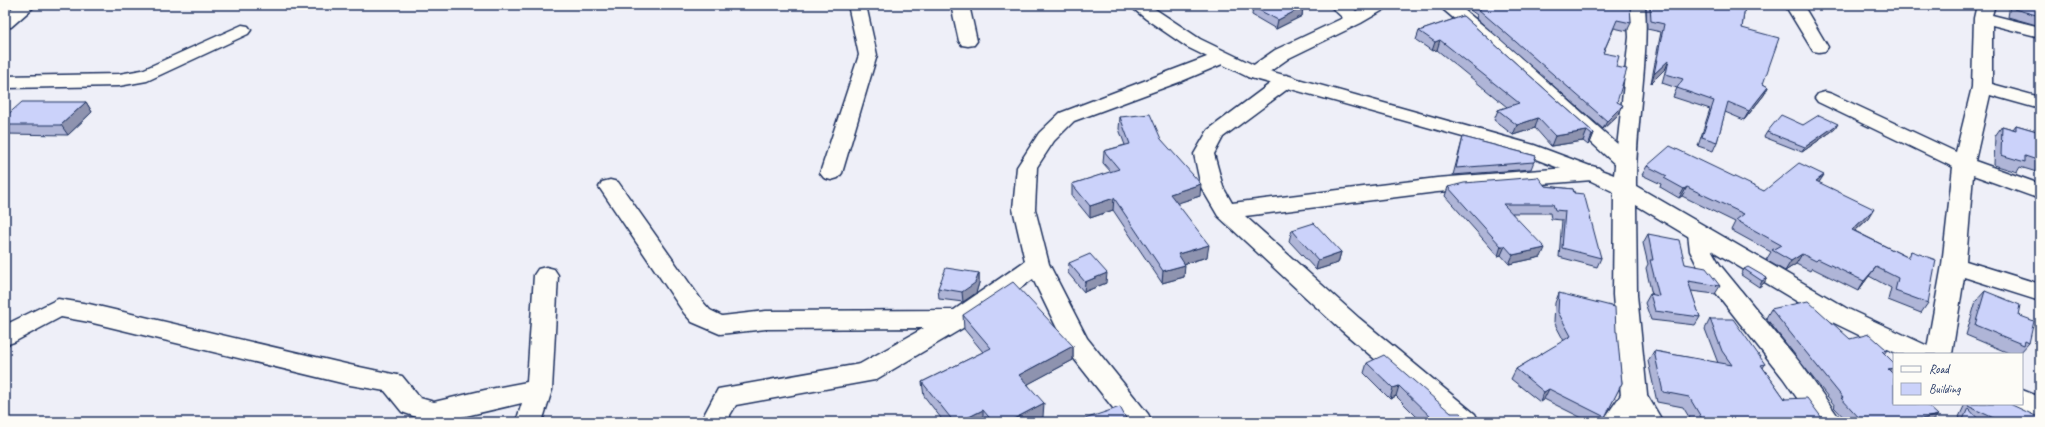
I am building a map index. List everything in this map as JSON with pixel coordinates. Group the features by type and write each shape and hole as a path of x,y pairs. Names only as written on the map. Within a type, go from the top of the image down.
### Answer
{"street":[{"path":"5,23 27,5"},
{"path":"831,173 868,55 857,5"},
{"path":"960,5 968,41"},
{"path":"1138,5 1170,29 1220,58 1255,72 1527,149 1592,173 1624,188 1837,314 1919,353"},
{"path":"1338,5 1355,19"},
{"path":"1255,72 1282,54 1355,19 1379,5"},
{"path":"1447,5 1496,45 1625,162"},
{"path":"1636,5 1638,37 1625,162 1624,188 1625,295 1634,396 1650,422"},
{"path":"1794,5 1819,47"},
{"path":"1939,353 1954,265 1964,164 1982,87 1984,12 2040,32"},
{"path":"5,82 119,80 147,75 242,30"},
{"path":"1139,422 1077,344 1037,264 1024,209 1027,167 1046,137 1067,117 1175,77 1220,58"},
{"path":"1286,81 1215,134 1204,154 1212,187 1226,211 1350,324 1466,422"},
{"path":"1982,87 2040,103"},
{"path":"1826,98 1964,164 2040,192"},
{"path":"1226,211 1437,185 1592,173"},
{"path":"610,187 693,307 701,316 720,325 766,320 959,319"},
{"path":"1699,233 1701,251 1710,269 1792,371 1829,422"},
{"path":"717,422 717,415 726,396 866,373 959,319 1037,264"},
{"path":"1954,265 2040,293"},
{"path":"529,422 538,390 546,275"},
{"path":"5,336 58,308 89,313 350,375 393,383 411,405 434,413 485,400 538,390"},
{"path":"1615,422 1634,396"},
{"path":"2023,400 2040,408"}],"building":[{"path":"1256,5 1301,5 1303,7 1278,20 1253,7"},
{"path":"1476,5 1630,5 1631,23 1617,20 1603,53 1619,56 1616,67 1627,69 1617,102 1623,105 1607,121 1478,9 1481,9"},
{"path":"1650,5 1745,5 1742,28 1779,38 1763,84 1768,87 1749,111 1728,102 1717,142 1702,137 1714,101 1677,88 1683,79 1666,74 1669,60 1654,74 1664,24 1651,21"},
{"path":"2014,5 2040,5 2040,16 2014,9"},
{"path":"1463,16 1594,133 1592,135 1587,131 1555,136 1538,118 1517,125 1498,110 1519,103 1440,40 1435,42 1419,31"},
{"path":"22,102 86,102 61,125 5,125 5,117"},
{"path":"1150,114 1161,139 1201,184 1170,194 1209,245 1178,254 1185,265 1163,271 1114,198 1090,206 1072,184 1119,169 1104,151 1130,144 1120,117"},
{"path":"1781,115 1803,125 1819,115 1838,124 1805,147 1767,132"},
{"path":"2016,125 2040,132 2040,161 2025,156 2025,162 2001,155 2002,126 2016,130"},
{"path":"1463,137 1536,156 1534,162 1456,168"},
{"path":"1670,146 1764,191 1799,163 1824,175 1816,181 1874,209 1852,230 1909,258 1911,251 1936,260 1928,303 1895,291 1898,278 1876,267 1864,281 1818,259 1816,261 1802,254 1791,261 1772,250 1781,245 1736,220 1744,214 1687,187 1684,189 1664,178 1667,176 1647,166"},
{"path":"1538,177 1545,186 1573,189 1574,193 1584,194 1601,258 1562,248 1565,211 1555,210 1553,204 1503,204 1545,248 1513,255 1505,246 1501,246 1448,187 1464,183"},
{"path":"1314,223 1341,252 1318,260 1292,230"},
{"path":"1648,234 1679,240 1685,264 1706,268 1720,286 1688,281 1700,317 1655,311 1650,294 1659,296 1650,260 1653,260"},
{"path":"1090,254 1107,273 1085,282 1069,263"},
{"path":"1748,267 1767,278 1762,281 1744,269"},
{"path":"946,268 979,273 975,283 962,292 938,288"},
{"path":"1013,282 1073,346 1019,375 1044,403 1008,422 993,422 983,410 959,422 954,422 922,382 991,348 963,315"},
{"path":"1985,291 2020,305 2018,315 2034,321 2029,343 2025,341 2024,345 1975,325"},
{"path":"1559,293 1615,307 1616,332 1622,383 1605,417 1549,389 1544,392 1516,369 1571,336 1558,312"},
{"path":"1808,301 1850,339 1869,334 1887,350 1882,351 1893,362 1893,368 1888,369 1893,374 1893,405 1927,405 1938,415 1909,422 1863,422 1841,398 1843,398 1771,309"},
{"path":"1710,319 1733,319 1765,364 1761,365 1785,399 1807,398 1825,422 1704,422 1689,397 1663,392 1654,351 1732,365 1722,351"},
{"path":"1384,355 1451,413 1460,413 1466,419 1459,422 1436,422 1399,386 1393,388 1367,363"},
{"path":"2012,405 2040,418 2040,422 2002,422 1968,406"},
{"path":"1120,407 1128,422 1076,422"},
{"path":"1968,408 1981,422 1962,422"}]}
